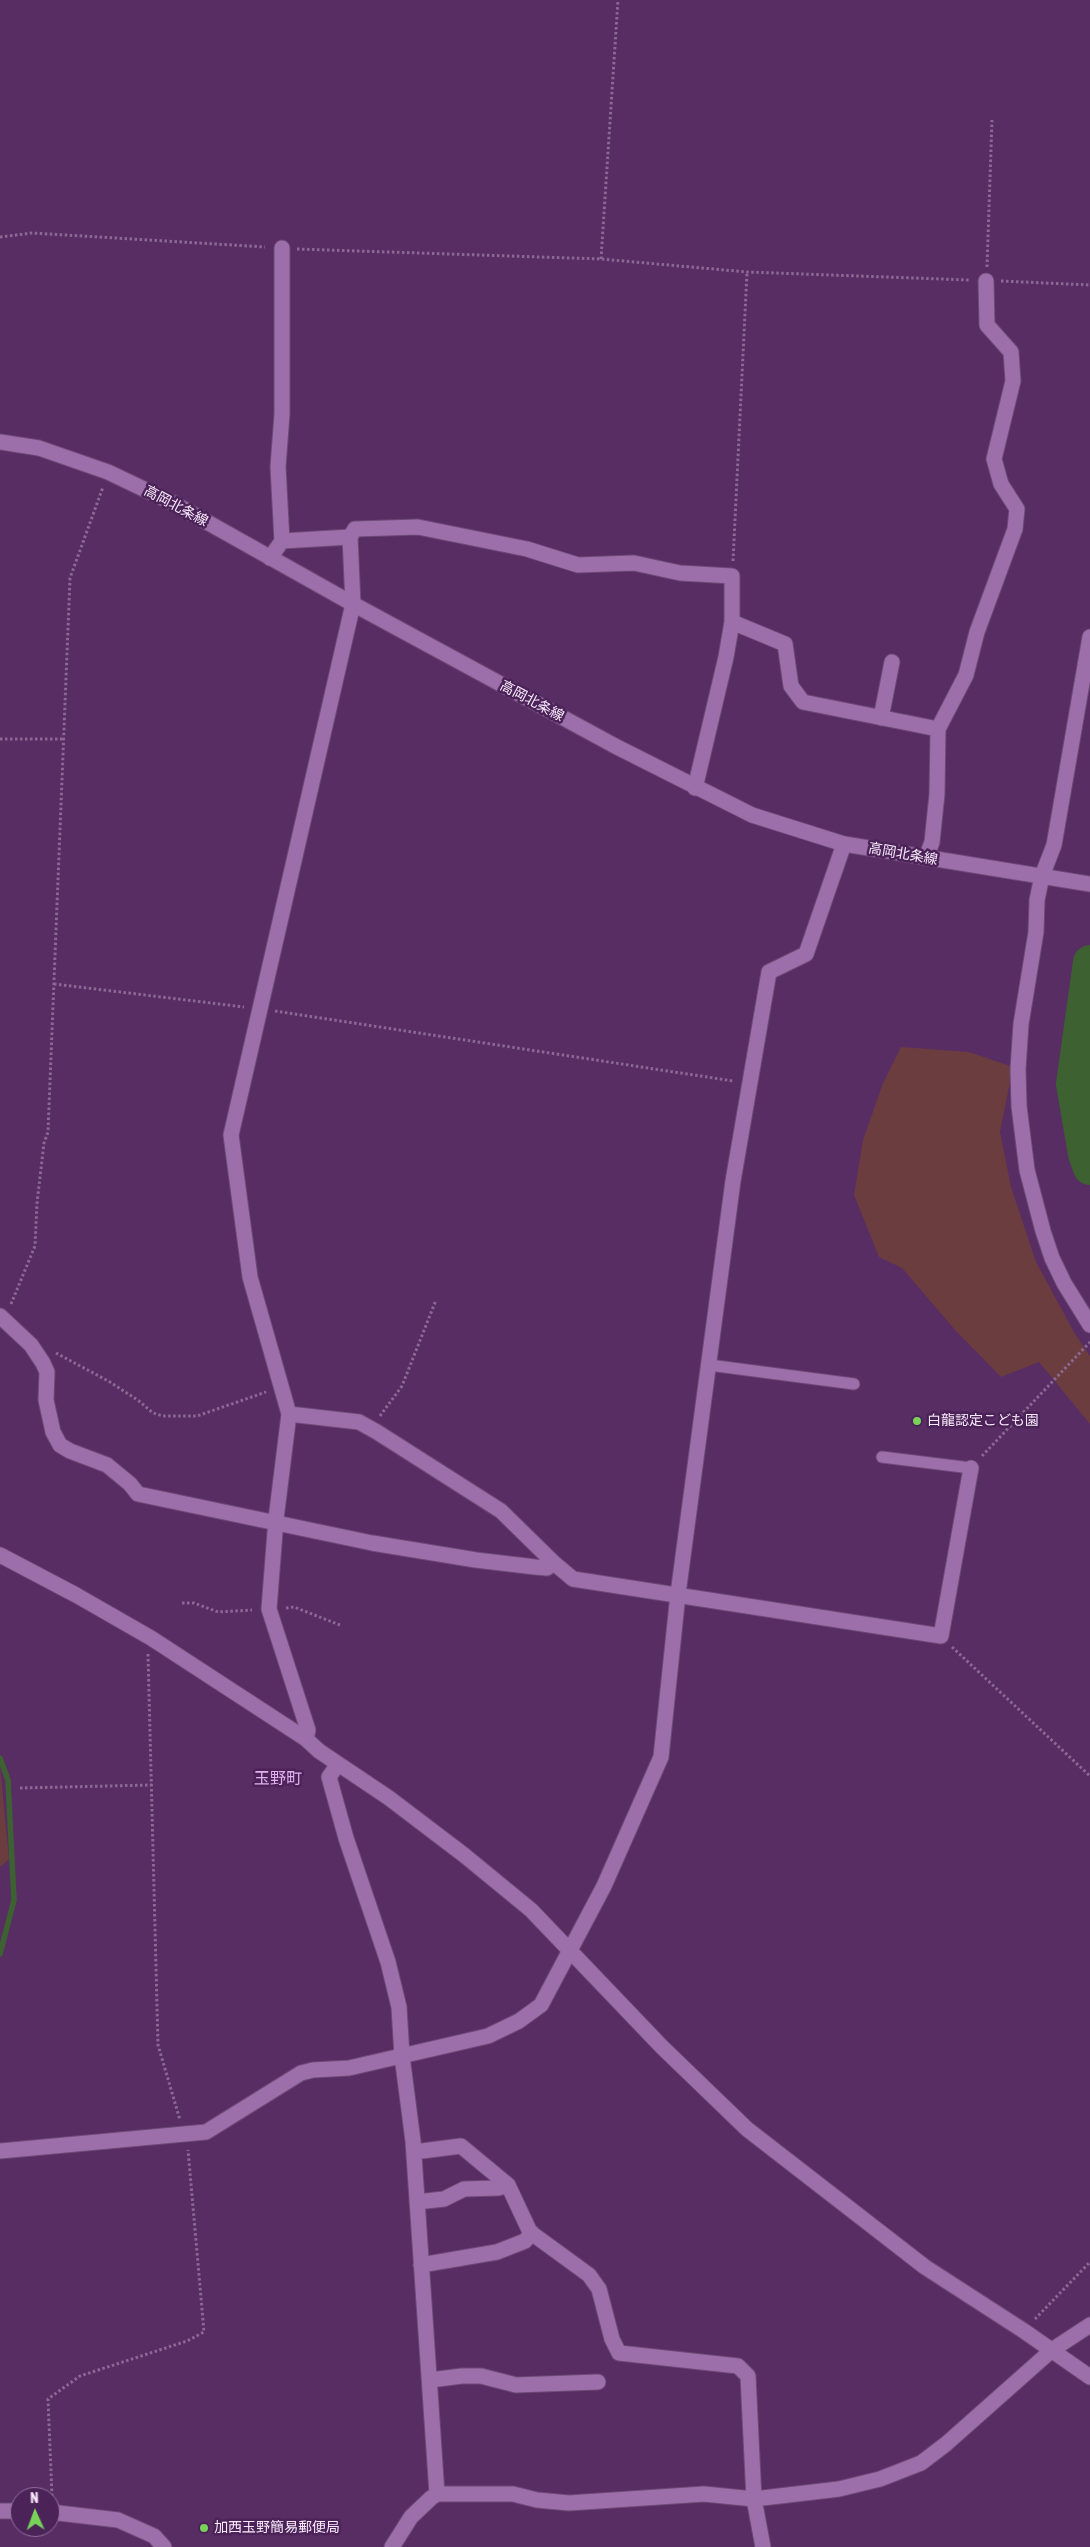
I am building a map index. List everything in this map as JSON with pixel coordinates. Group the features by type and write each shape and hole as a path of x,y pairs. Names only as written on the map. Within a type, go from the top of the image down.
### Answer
{"street":[{"path":"270,558 282,541 278,467 282,414 282,248"},
{"path":"926,858 932,842 937,794 938,729 966,675 977,632 1016,523 1017,509 1002,484 994,458 1013,381 1011,352 987,325 986,281"},
{"name":"高岡北条線","path":"0,442 39,448 108,472 173,503 353,604 695,788 752,815 844,844 1090,884"},
{"path":"306,1739 308,1730 269,1609 288,1414 250,1277 232,1135 353,604 350,536 355,530 418,527 527,549 578,565 634,563 680,573 732,576 732,622 726,657 695,788"},
{"path":"282,541 350,536"},
{"path":"732,622 785,644 791,686 803,702 938,729"},
{"path":"1090,636 1048,877 1037,900 1036,932 1021,1024 1018,1069 1019,1106 1027,1170 1052,1258 1064,1283 1090,1325"},
{"path":"881,718 892,662"},
{"path":"0,2151 206,2132 302,2073 313,2070 349,2068 488,2036 519,2021 540,2005 604,1886 661,1757 678,1594 733,1181 769,972 806,954 844,844"},
{"path":"1,1317 29,1343 47,1372 46,1400 53,1432 60,1445 70,1451 107,1465 130,1484 138,1494 276,1524 476,1560 547,1568 554,1563"},
{"path":"288,1414 359,1422 371,1428 501,1511 554,1563 574,1579 941,1636 971,1468"},
{"path":"0,1555 76,1595 151,1638 306,1739 338,1764 389,1798 464,1855 531,1910 662,2047 747,2129 925,2267 1024,2331 1090,2377"},
{"path":"338,1764 329,1777 346,1838 400,2007 402,2056 414,2152 437,2494"},
{"path":"414,2152 461,2146 508,2184 532,2233 590,2275 599,2289 612,2339 619,2353 738,2366 748,2376 754,2500 763,2547"},
{"path":"417,2202 444,2199 464,2189 498,2188 508,2184"},
{"path":"421,2265 497,2252 525,2241 532,2233"},
{"path":"392,2547 411,2517 430,2498 437,2494 513,2494 537,2500 569,2503 704,2494 754,2500 839,2489 880,2479 921,2463 946,2444 1052,2350 1090,2325"},
{"path":"430,2380 481,2376 516,2385 598,2382"},
{"path":"60,2513 118,2520 154,2536 164,2547"}],"lane":[{"path":"709,1365 854,1384"},
{"path":"882,1457 971,1468"}],"path":[{"path":"600,260 618,0"},
{"path":"986,281 992,120"},
{"path":"0,236 32,233 282,248 600,260 747,272 1090,285"},
{"path":"732,576 747,272"},
{"path":"1,1317 13,1301 35,1246 38,1195 44,1143 48,1132 70,578 108,472"},
{"path":"0,739 63,739"},
{"path":"54,984 261,1009 750,1084"},
{"path":"371,1428 402,1386 436,1300"},
{"path":"29,1343 34,1341 63,1356 140,1401 152,1413 163,1416 197,1416 281,1386"},
{"path":"971,1468 1090,1342"},
{"path":"941,1636 1090,1776"},
{"path":"50,2487 48,2399 80,2376 187,2341 204,2332 188,2148 158,2045 148,1646 151,1638"},
{"path":"20,1788 152,1785"},
{"path":"1024,2331 1090,2262"}],"shaded area":[{"path":"901,1047 969,1052 1013,1067 1000,1132 1011,1187 1036,1262 1075,1334 1090,1356 1090,1424 1039,1362 1001,1377 956,1331 902,1268 879,1257 854,1195 863,1140 883,1083"},
{"path":"0,1767 9,1859 0,1867"}],"waterway":[{"path":"1090,962 1073,1084 1085,1154 1090,1168"},
{"path":"0,1758 8,1780 14,1900 0,1954"}],"place":[{"name":"白龍認定こども園","path":"917,1421"},
{"name":"加西玉野簡易郵便局","path":"204,2528"}],"district":[{"name":"玉野町","path":"278,1779"}]}
